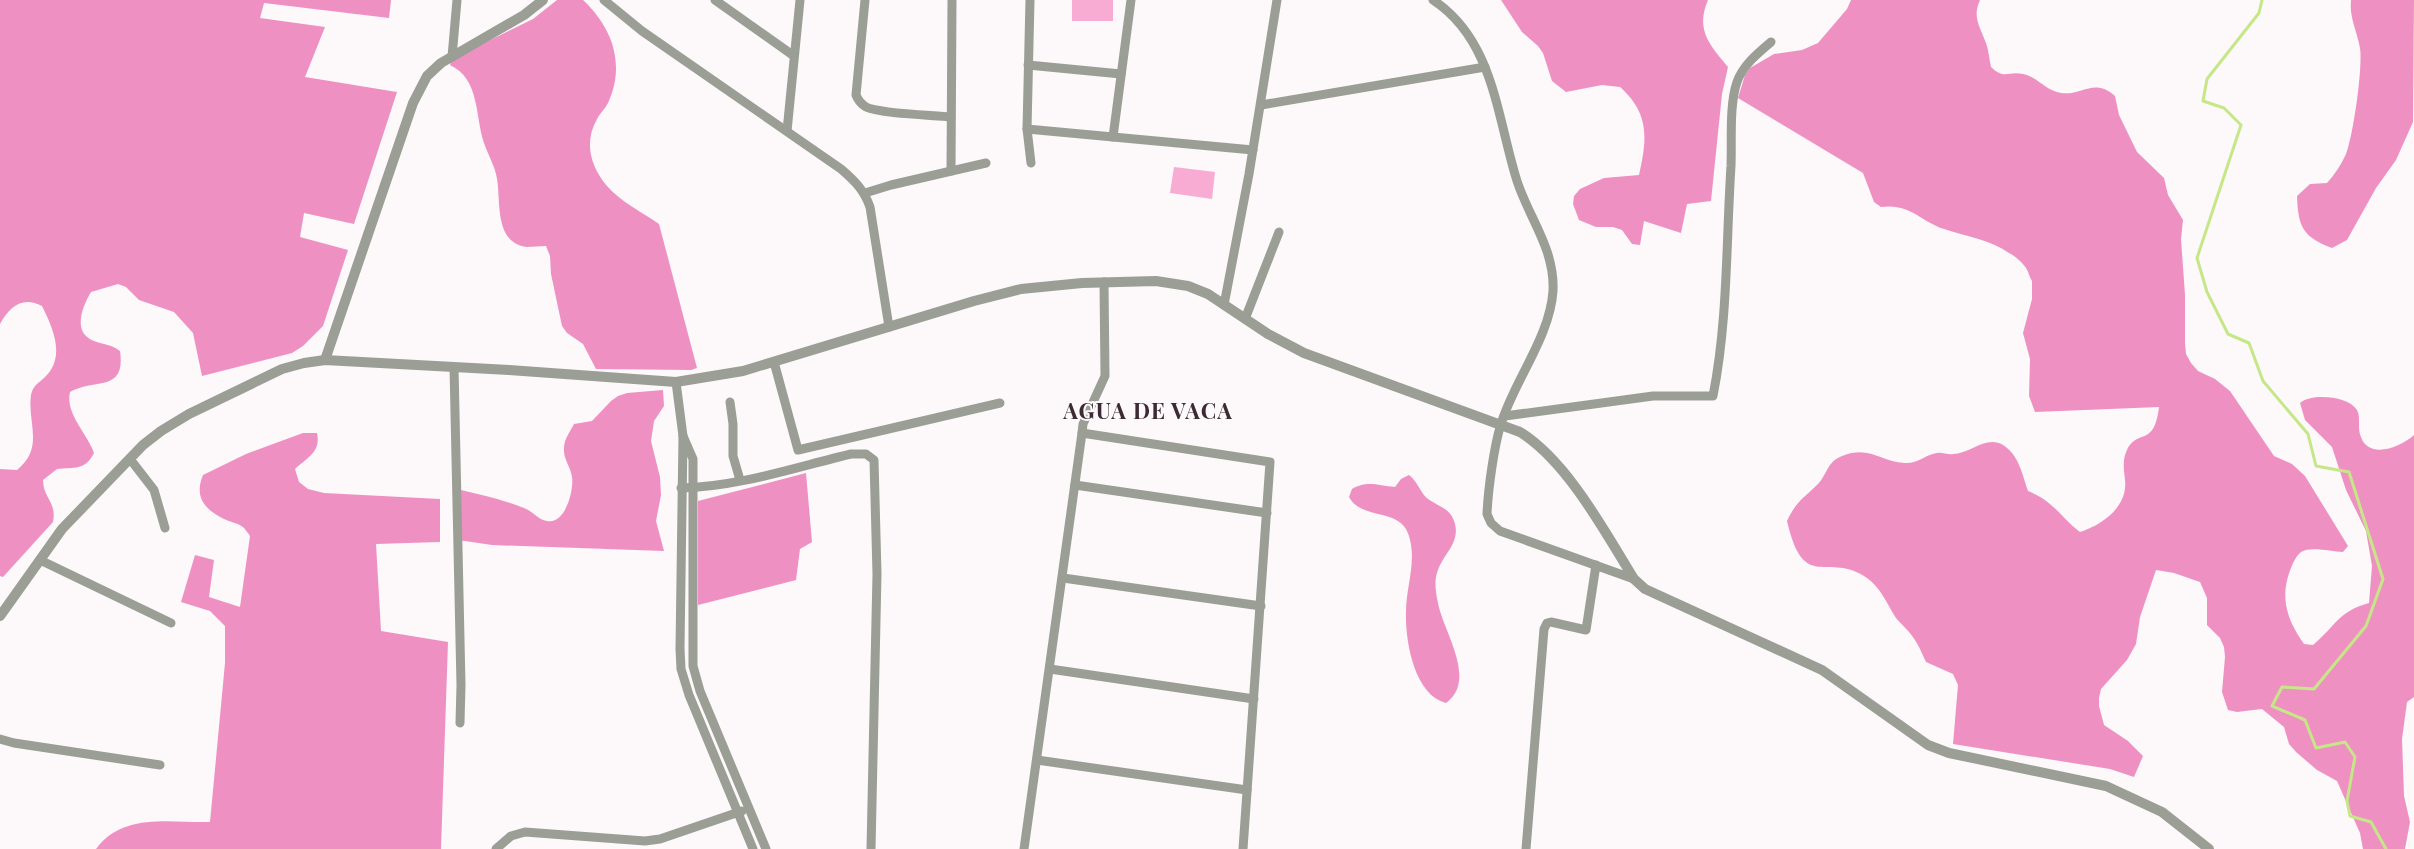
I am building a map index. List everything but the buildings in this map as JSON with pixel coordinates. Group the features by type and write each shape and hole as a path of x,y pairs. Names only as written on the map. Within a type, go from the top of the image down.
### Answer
{"street":[{"path":"452,57 457,0"},
{"path":"325,360 413,103 427,76 452,57 524,15 543,0"},
{"path":"604,0 642,32 841,169 865,193 870,207 889,327"},
{"path":"715,0 794,56"},
{"path":"787,131 800,0"},
{"path":"865,0 856,95 858,100 863,105 877,110 951,117"},
{"path":"951,171 952,0"},
{"path":"1030,0 1027,129 1031,163"},
{"path":"1113,137 1131,0"},
{"path":"1224,305 1253,150 1277,0"},
{"path":"1433,0 1446,8 1466,32 1485,67 1500,109 1518,182 1545,242 1552,268 1553,292 1546,320 1503,420 1487,514 1491,523 1500,531 1634,579"},
{"path":"1503,420 1653,396 1713,396 1720,359 1725,315 1727,230 1737,83 1754,57 1771,42"},
{"path":"1028,65 1121,74"},
{"path":"1260,105 1485,67"},
{"path":"1027,129 1253,150"},
{"path":"865,193 986,163"},
{"path":"1245,319 1279,232"},
{"path":"0,616 62,529 130,459 161,431 189,414 282,369 325,360 676,382 712,378 774,362 1021,289 1137,280 1175,283 1208,294 1245,319 1304,353 1503,420 1536,442 1551,457 1578,493 1634,579 1645,589 1822,670 1928,745 1949,752 2106,786 2162,812 2209,849"},
{"path":"1024,849 1082,434 1084,424 1106,371 1104,282"},
{"path":"774,362 798,450 1000,403"},
{"path":"454,367 461,675 460,723"},
{"path":"676,382 684,436 681,488 681,669 689,695 753,849"},
{"path":"730,402 733,424 733,456 740,480"},
{"path":"1082,434 1270,462 1243,849"},
{"path":"684,436 693,459 693,666 700,692 766,849"},
{"path":"681,488 693,488 740,480 851,454 866,454 874,460 877,574 872,849"},
{"path":"130,459 154,490 165,528"},
{"path":"1075,485 1267,513"},
{"path":"40,560 171,622"},
{"path":"1526,849 1544,629 1547,623 1551,622 1586,630 1596,566"},
{"path":"1063,578 1261,606"},
{"path":"1050,669 1254,699"},
{"path":"0,739 14,743 160,765"},
{"path":"1037,760 1247,790"},
{"path":"496,849 511,836 525,832 641,845 749,809"}],"shaded area":[{"path":"0,0 391,0 389,18 264,3 260,18 325,27 305,77 397,92 354,224 304,213 300,237 348,250 323,326 303,346 292,353 202,376 193,333 174,312 139,300 126,287 118,284 91,292 82,312 81,326 83,332 94,341 120,351 121,364 118,373 113,379 70,392 69,400 74,416 94,453 87,463 74,468 57,469 43,480 45,491 52,505 53,522 3,577 0,576 0,469 17,470 30,453 33,444 31,395 35,386 45,377 55,361 56,342 42,306 35,303 18,304 8,312 0,324"},
{"path":"557,0 583,0 602,22 613,47 616,60 616,74 608,103 593,128 590,145 593,162 601,178 613,192 659,224 697,368 691,370 596,369 583,344 567,333 562,326 551,274 550,256 546,246 527,247 516,244 504,230 501,220 496,174 484,143 472,89 460,71 450,65 452,59 533,19"},
{"path":"1072,0 1113,0 1113,21 1072,21"},
{"path":"1501,0 1708,0 1703,20 1706,36 1728,67 1722,94 1711,201 1687,204 1681,233 1644,221 1640,245 1632,244 1622,230 1613,227 1596,227 1579,220 1573,204 1574,196 1580,189 1604,178 1639,175 1644,150 1644,128 1641,117 1630,97 1620,87 1602,85 1566,92 1552,81 1543,53 1522,32"},
{"path":"1851,0 1980,0 1977,12 1978,22 1987,46 1991,67 1996,71 2003,74 2018,73 2028,75 2056,92 2068,93 2094,87 2108,91 2115,96 2119,115 2137,152 2164,178 2168,195 2183,220 2181,239 2185,295 2186,354 2198,371 2215,379 2230,391 2274,456 2292,464 2305,476 2348,546 2343,552 2316,549 2305,550 2299,554 2293,564 2287,579 2285,598 2289,617 2304,644 2313,645 2343,615 2369,603 2372,566 2366,531 2346,490 2332,447 2305,420 2300,403 2321,397 2338,399 2352,405 2358,413 2359,430 2365,444 2378,450 2394,447 2414,435 2414,697 2407,702 2402,739 2404,796 2410,822 2405,849 2363,849 2360,833 2337,781 2317,770 2296,752 2289,744 2284,727 2262,709 2237,712 2228,710 2222,692 2224,647 2220,638 2207,625 2207,598 2200,582 2174,573 2156,570 2140,617 2136,644 2127,660 2101,689 2099,706 2104,725 2128,741 2143,756 2134,777 2110,769 1953,744 1958,685 1953,674 1926,662 1919,646 1896,618 1880,591 1867,578 1853,571 1840,568 1819,567 1810,564 1801,557 1794,544 1787,521 1797,504 1818,484 1833,461 1842,456 1860,452 1896,462 1909,463 1933,454 1959,453 1984,443 1990,442 2003,445 2016,459 2028,491 2045,500 2080,532 2088,529 2105,520 2118,506 2125,490 2125,454 2131,444 2150,433 2157,420 2159,407 2035,412 2029,396 2030,359 2023,333 2032,299 2032,281 2022,264 2014,256 1994,245 1936,226 1907,210 1891,206 1881,207 1874,202 1863,173 1738,98 1745,75 1750,68 1774,54 1802,50 1818,43 1847,9"},
{"path":"2351,0 2414,0 2413,122 2396,160 2376,188 2347,240 2332,248 2314,240 2304,230 2299,216 2297,196 2310,184 2327,183 2342,162 2349,145 2357,102 2361,58 2352,18"},
{"path":"1174,167 1215,172 1212,199 1170,193"},
{"path":"663,390 664,406 654,421 651,441 660,477 661,495 656,521 664,551 492,545 458,540 461,490 516,505 547,521 559,518 570,498 572,477 565,456 564,445 574,424 592,421 618,396 627,393"},
{"path":"303,433 317,433 318,440 312,454 295,469 299,482 308,489 324,493 440,499 440,542 376,544 381,631 448,642 441,849 96,849 107,837 120,829 134,824 164,821 210,822 225,663 225,626 210,611 181,602 195,555 214,560 209,597 240,607 250,536 241,526 217,515 206,506 200,496 200,483 203,475 246,454"},
{"path":"806,473 812,542 800,549 796,580 698,605 698,501"},
{"path":"1409,475 1426,497 1451,514 1455,524 1456,531 1453,544 1439,567 1436,580 1438,603 1459,669 1459,682 1455,693 1446,703 1435,698 1426,689 1419,678 1410,651 1407,637 1406,602 1412,555 1409,536 1405,527 1390,517 1363,509 1349,497 1352,489 1358,486 1373,484 1395,487 1401,479"}],"waterway":[{"path":"2262,0 2259,13 2207,79 2203,101 2224,108 2241,125 2197,258 2207,292 2228,334 2249,343 2263,381 2308,434 2316,466 2349,472 2383,579 2366,626 2314,689 2282,687 2272,706 2305,720 2316,748 2345,742 2355,757 2347,801 2350,816 2371,822 2386,849"}],"district":[{"name":"AGUA DE VACA","path":"1148,410"}]}
